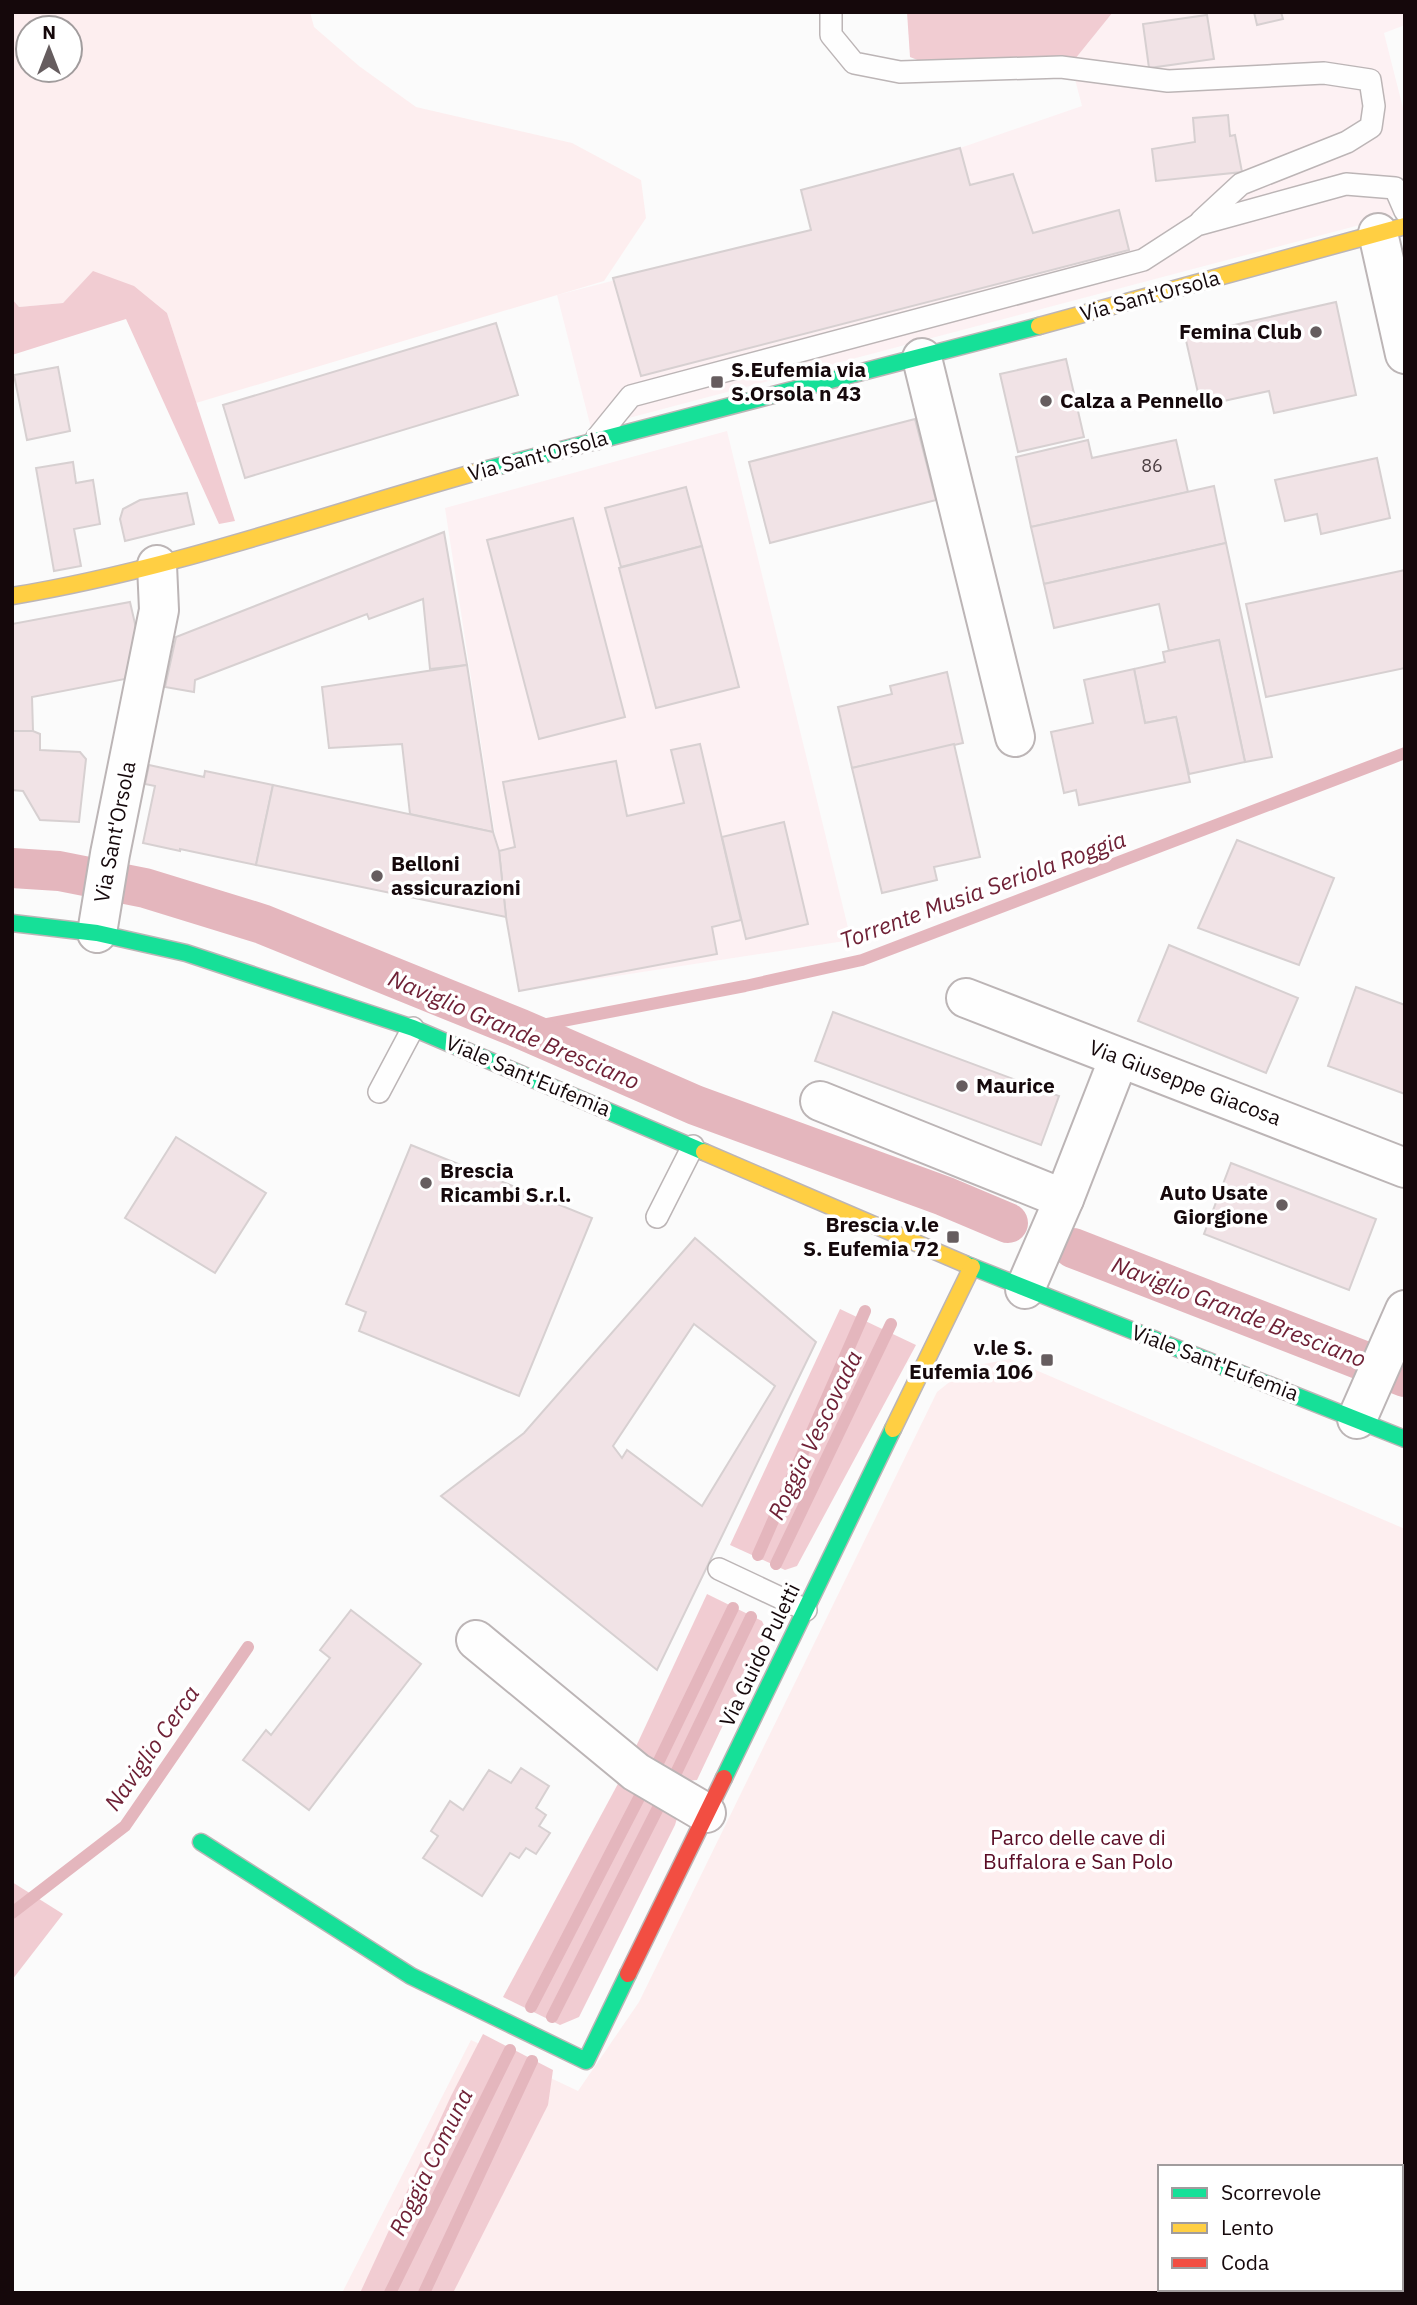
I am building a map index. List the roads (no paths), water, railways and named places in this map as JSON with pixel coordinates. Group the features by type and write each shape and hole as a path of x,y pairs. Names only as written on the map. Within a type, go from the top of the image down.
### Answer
{"street":[{"path":"1396,223 1405,354"},
{"name":"Via Sant'Orsola","path":"12,596 61,588 157,565 478,471 922,358 1396,223"},
{"path":"922,358 1015,737"},
{"name":"Via Sant'Orsola","path":"99,920 159,610 157,565"},
{"name":"Viale Sant'Eufemia","path":"12,923 99,920 187,953 413,1028 1025,1289 1364,1404 1405,1438"},
{"name":"Via Giuseppe Giacosa","path":"966,998 1405,1168"},
{"path":"1025,1289 1064,1199 1119,1058"},
{"path":"820,1101 1064,1199"},
{"name":"Via Guido Puletti","path":"201,1842 411,1976 586,2061 972,1267"},
{"path":"1364,1404 1401,1320"},
{"path":"476,1640 636,1772 706,1813"}],"lane":[{"path":"595,440 631,396 1143,260 1197,225 1241,184 1347,142 1371,127 1374,106 1370,80 1324,73 1168,80 1061,67 900,72 854,63 831,35 831,12"},
{"path":"1197,225 1346,184 1395,188 1396,223"},
{"path":"379,1092 413,1028"},
{"path":"657,1217 692,1146"},
{"path":"719,1569 806,1610"}],"waterway":[{"name":"Torrente Musia Seriola Roggia","path":"521,1029 745,986 862,960 1405,753"},
{"name":"Naviglio Grande Bresciano","path":"12,868 59,871 145,888 262,924 521,1029 695,1105 944,1196 1008,1223"},
{"name":"Naviglio Grande Bresciano","path":"1073,1248 1405,1377"},
{"name":"Roggia Comuna","path":"758,1555 865,1311"},
{"name":"Roggia Vescovada","path":"776,1564 891,1324"},
{"name":"Roggia Comuna","path":"657,1765 733,1608"},
{"name":"Roggia Vescovada","path":"675,1775 751,1617"},
{"name":"Naviglio Cerca","path":"12,1913 125,1826 248,1647"},
{"name":"Roggia Comuna","path":"531,2007 641,1794"},
{"name":"Roggia Vescovada","path":"552,2017 659,1806"},
{"name":"Roggia Comuna","path":"390,2293 510,2050"},
{"name":"Roggia Vescovada","path":"424,2293 532,2061"}],"place":[{"name":"Femina Club","path":"1316,332"},
{"name":"S.Eufemia via S.Orsola n 43","path":"717,382"},
{"name":"Calza a Pennello","path":"1046,401"},
{"name":"Belloni assicurazioni","path":"377,876"},
{"name":"Maurice","path":"962,1086"},
{"name":"Brescia Ricambi S.r.l.","path":"426,1183"},
{"name":"Auto Usate Giorgione","path":"1282,1205"},
{"name":"Brescia v.le S. Eufemia 72","path":"953,1237"},
{"name":"v.le S. Eufemia 106","path":"1047,1360"}],"park label":[{"name":"Parco delle cave di Buffalora e San Polo","path":"1078,1850"}]}
